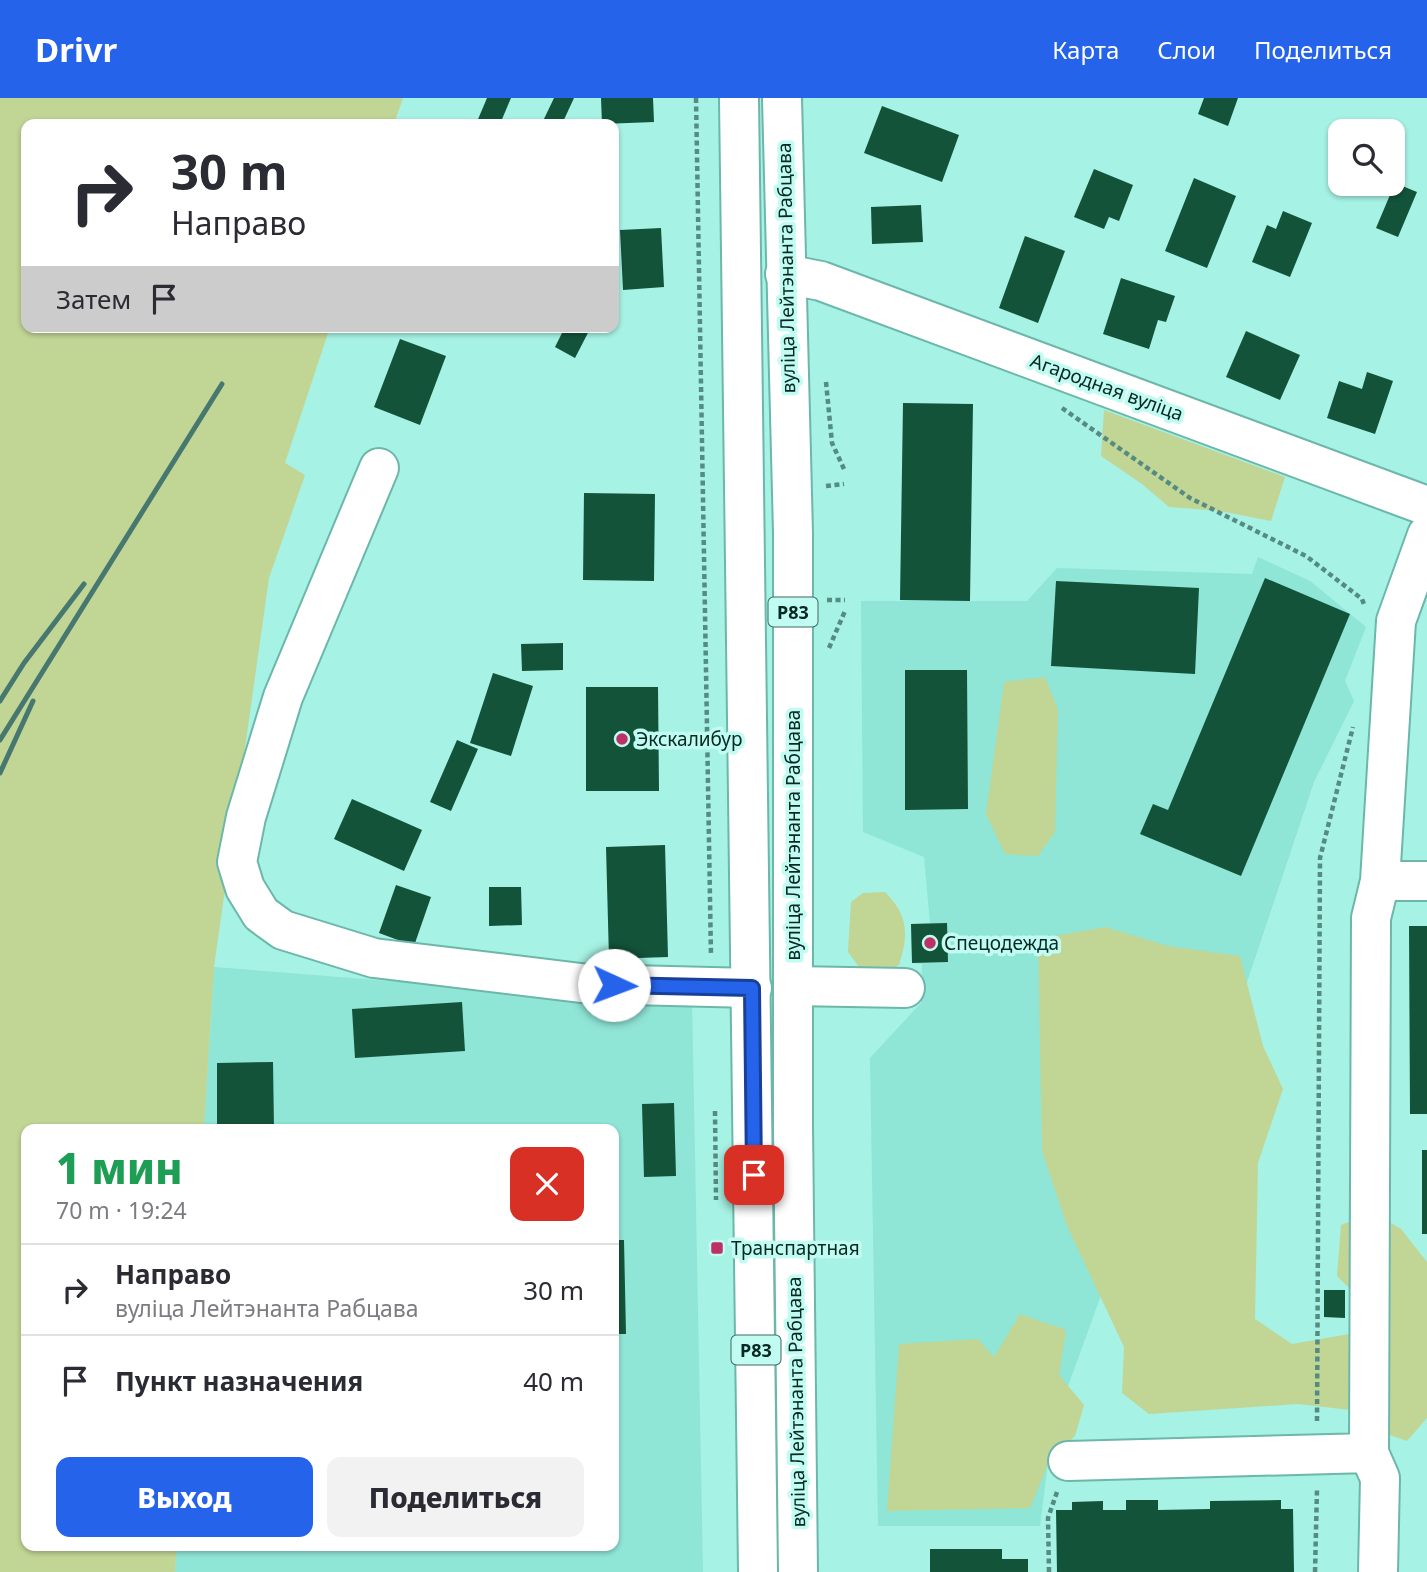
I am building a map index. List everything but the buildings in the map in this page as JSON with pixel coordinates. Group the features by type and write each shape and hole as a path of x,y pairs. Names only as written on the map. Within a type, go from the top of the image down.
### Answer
{"main road":[{"name":"вуліца Лейтэнанта Рабцава","path":"739,98 758,1572"},
{"name":"вуліца Лейтэнанта Рабцава","path":"782,98 793,533 793,986 798,1572"},
{"name":"Агародная вуліца","path":"785,274 821,282 1427,506"},
{"path":"379,468 283,697 246,817 237,862 245,888 261,914 283,930 374,958 589,984 752,988"},
{"path":"1378,1572 1380,1478 1369,1453 1371,918 1380,881 1396,621 1427,535"},
{"path":"1380,881 1427,881"},
{"path":"793,986 905,988"},
{"path":"1069,1461 1369,1453"}],"path":[{"path":"696,98 712,988"},
{"path":"1060,407 1079,423 1190,498 1306,556 1362,599 1367,612"},
{"path":"1315,1572 1320,858 1355,719"},
{"path":"715,1104 716,1208"},
{"path":"1049,1572 1048,1518 1069,1461"}],"shaded area":[{"path":"0,98 403,98 396,119 21,119 21,333 328,333 285,463 305,475 269,578 214,967 204,1124 21,1124 21,1551 177,1551 175,1572 0,1572"},
{"path":"1104,410 1285,477 1271,521 1220,511 1169,507 1142,484 1101,456"},
{"path":"1258,557 1310,581 1366,627 1345,681 1354,701 1314,782 1238,1009 1209,999 1052,1430 1040,1526 878,1526 870,1058 921,1003 922,964 912,963 911,924 930,923 924,857 863,832 861,601 1027,601 1057,568 1252,574"},
{"path":"1045,677 1058,710 1055,832 1038,856 1005,854 986,814 1004,682"},
{"path":"885,892 893,900 902,917 905,934 899,965 880,975 862,971 848,952 851,902 863,893"},
{"path":"1105,927 1168,946 1240,956 1263,1046 1283,1089 1258,1163 1255,1319 1292,1344 1355,1333 1367,1306 1337,1276 1341,1225 1373,1213 1401,1229 1427,1262 1427,1418 1407,1441 1387,1434 1350,1410 1298,1404 1149,1414 1122,1393 1124,1347 1067,1226 1042,1151 1038,939"},
{"path":"214,967 477,988 692,999 703,1572 175,1572 177,1551 619,1551 619,1124 204,1124"},
{"path":"1020,1314 1066,1330 1059,1375 1084,1405 1075,1436 1050,1459 1030,1508 887,1511 899,1344 978,1339 994,1357"}],"railway":[{"path":"0,740 222,384"},
{"path":"0,701 24,663 84,584"},
{"path":"0,773 33,701"}],"place":[{"name":"Экскалибур","path":"622,739"},
{"name":"Спецодежда","path":"930,943"},
{"name":"Транспартная","path":"717,1248"}],"route":[{"path":"614,985 752,988 754,1175"}]}
